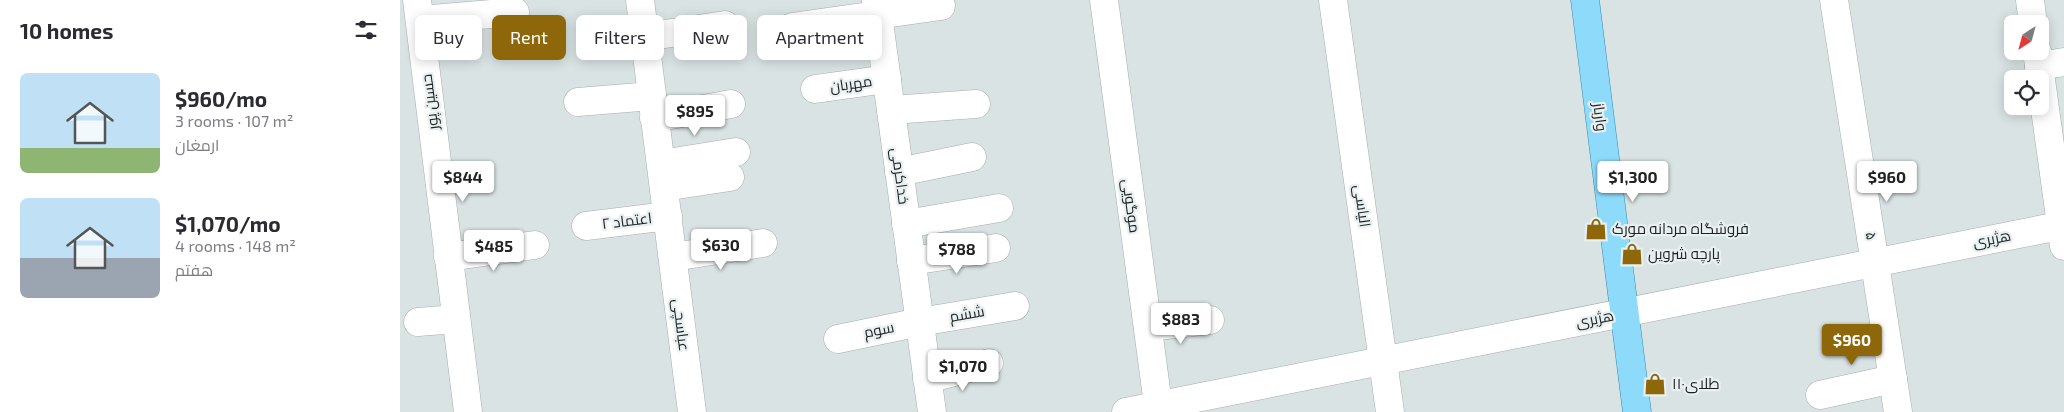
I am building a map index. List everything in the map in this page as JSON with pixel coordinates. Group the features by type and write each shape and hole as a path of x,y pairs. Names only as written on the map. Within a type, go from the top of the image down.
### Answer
{"main road":[{"name":"وارباز","path":"1585,0 1626,312 1637,412"}],"street":[{"name":"عباسچی","path":"640,0 642,15"},
{"name":"موگویی","path":"1104,0 1159,409"},
{"name":"الیاسی","path":"1333,0 1390,412"},
{"name":"۵","path":"1834,0 1898,412"},
{"path":"2030,0 2032,15"},
{"path":"843,15 877,7 941,6"},
{"name":"خداکرمی","path":"877,7 932,412"},
{"path":"418,10 515,12"},
{"name":"حسین پور","path":"418,10 468,412"},
{"name":"عباسچی","path":"648,60 692,412"},
{"path":"2047,60 2063,232"},
{"name":"مهربان","path":"815,88 887,79"},
{"path":"578,102 653,107 731,104"},
{"path":"891,110 976,104"},
{"path":"899,172 972,157"},
{"path":"663,175 733,165"},
{"path":"906,224 999,208"},
{"name":"اعتماد ۲","path":"586,226 668,216"},
{"name":"هژبری","path":"1126,412 1159,409 1383,361 1875,263 2063,232"},
{"path":"673,257 763,244"},
{"path":"448,257 535,245"},
{"path":"911,261 996,248"},
{"name":"ششم","path":"920,322 1015,306"},
{"path":"418,322 456,319"},
{"path":"1148,327 1210,320"},
{"name":"سوم","path":"838,339 920,322"},
{"path":"927,380 989,364"},
{"path":"1820,395 1893,379"}],"place":[{"name":"فروشگاه مردانه مورک","path":"1596,229"},
{"name":"پارچه شروین","path":"1632,254"},
{"name":"طلای۱۱۰","path":"1655,384"}]}
